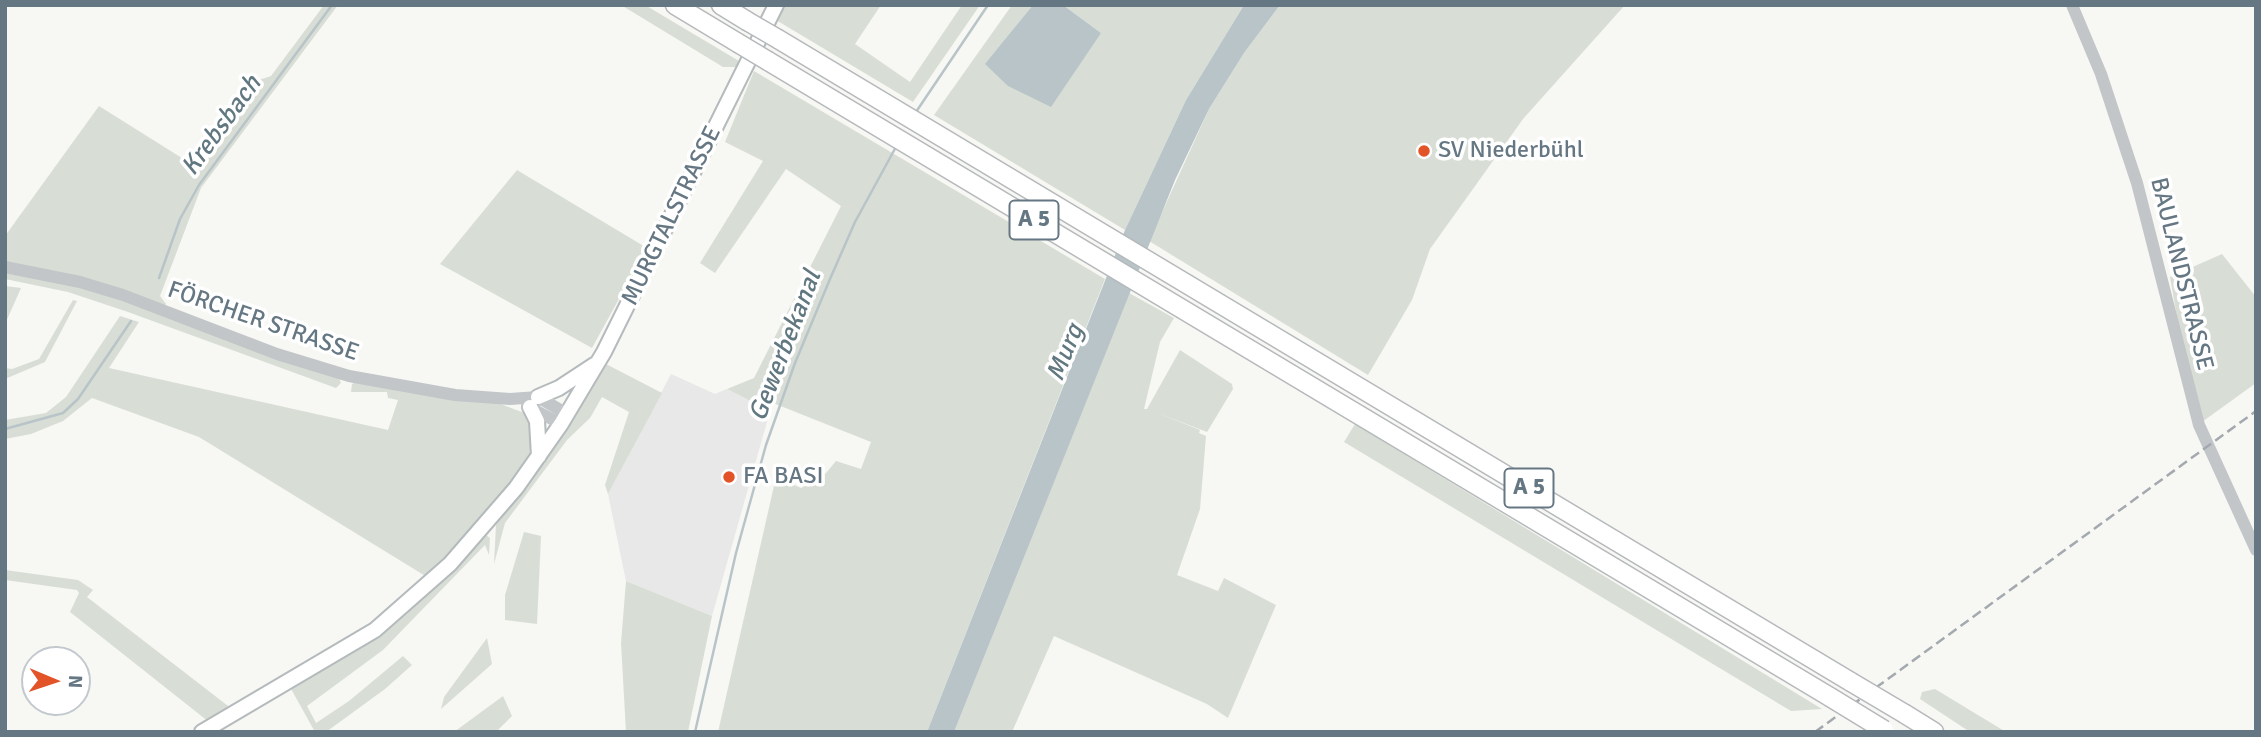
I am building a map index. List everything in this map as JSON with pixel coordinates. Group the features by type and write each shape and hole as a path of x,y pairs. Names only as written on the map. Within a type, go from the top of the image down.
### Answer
{"highway":[{"name":"A 5","path":"675,5 1885,731"},
{"name":"A 5","path":"721,5 1934,732"}],"main road":[{"name":"MURGTALSTRASSE","path":"202,732 375,630 450,564 488,523 539,457 598,362 776,5"},
{"path":"539,457 534,402 598,362"}],"street":[{"name":"BAULANDSTRASSE","path":"2071,5 2101,74 2137,183 2199,425 2256,550"},
{"name":"FÖRCHER STRASSE","path":"5,267 80,282 123,295 277,354 349,376 455,395 534,402"},
{"path":"534,402 564,419"}],"shaded area":[{"path":"324,5 338,5 201,188 160,296 166,304 164,306 5,263 5,236 99,106 201,170 256,81 271,76"},
{"path":"621,5 645,5 739,61 736,67 723,67"},
{"path":"783,5 881,5 855,44 910,82 962,5 980,5 913,102 776,20"},
{"path":"1012,5 1033,5 986,65 1101,33 1063,5 1244,5 1186,100 1125,230 934,115"},
{"path":"1033,5 1063,5 1101,33 1051,107 1008,86 985,64"},
{"path":"1244,5 1280,5 1244,53 1209,109 1175,180 954,732 927,732 1125,230 1186,100"},
{"path":"1280,5 1625,5 1523,119 1430,249 1412,300 1368,375 1149,241 1209,109 1244,53"},
{"path":"754,71 1105,279 927,732 718,732 776,477 801,488 826,473 836,461 861,469 871,442 773,403 770,411 727,389 754,378 841,206 786,169 715,273 700,263 763,161 725,142"},
{"path":"517,170 647,248 592,348 440,264"},
{"path":"2222,254 2256,297 2256,383 2202,422 2188,379 2170,277"},
{"path":"5,273 76,286 133,304 339,378 341,383 336,388 68,292 5,279"},
{"path":"5,286 21,288 5,324"},
{"path":"1129,293 1174,318 1160,342 1144,409 1147,409 1180,350 1232,384 1233,389 1207,432 1155,412 1200,430 1199,433 1206,436 1200,509 1177,575 1218,591 1224,578 1276,605 1228,718 1207,704 1054,636 1012,732 954,732"},
{"path":"73,300 77,301 45,362 5,379 5,368 12,369 39,359"},
{"path":"120,316 139,322 109,368 388,430 398,400 388,398 387,392 351,392 352,384 356,382 498,403 527,414 534,427 534,450 462,546 427,577 199,437 92,398 63,421 31,434 5,439 5,420 46,413 66,397"},
{"path":"606,364 662,393 608,494 605,485 629,412 602,397 590,418 567,440 505,523 494,564 496,525 564,435"},
{"path":"671,374 715,394 727,389 770,411 712,616 626,581 608,494"},
{"path":"1355,424 1822,709 1791,711 1344,442"},
{"path":"524,532 541,536 537,624 505,620 505,595"},
{"path":"486,535 490,538 489,555 485,545 383,650 307,706 316,723 349,701 403,656 412,665 385,689 326,732 315,732 290,687 366,643 399,620"},
{"path":"5,570 78,580 93,590 87,597 232,709 209,722 70,612 79,593 77,590 5,580"},
{"path":"626,581 712,616 688,732 626,732 621,643"},
{"path":"487,638 492,664 441,709 444,697"},
{"path":"1935,689 2006,732 1970,732 1920,699 1922,692"},
{"path":"503,696 512,716 496,732 454,732"}],"waterway":[{"name":"Krebsbach","path":"159,278 180,219 199,185 332,5"},
{"name":"Gewerbekanal","path":"916,112 988,5"},
{"name":"Gewerbekanal","path":"695,732 736,553 766,445 795,363 830,279 855,222 897,145"},
{"name":"Krebsbach","path":"5,429 63,413 78,399 131,321"}],"railway":[{"path":"1815,732 2256,411"}],"place":[{"name":"SV Niederbühl","path":"1424,151"},
{"name":"FA BASI","path":"729,477"}],"water label":[{"name":"Murg","path":"1066,353"}]}
